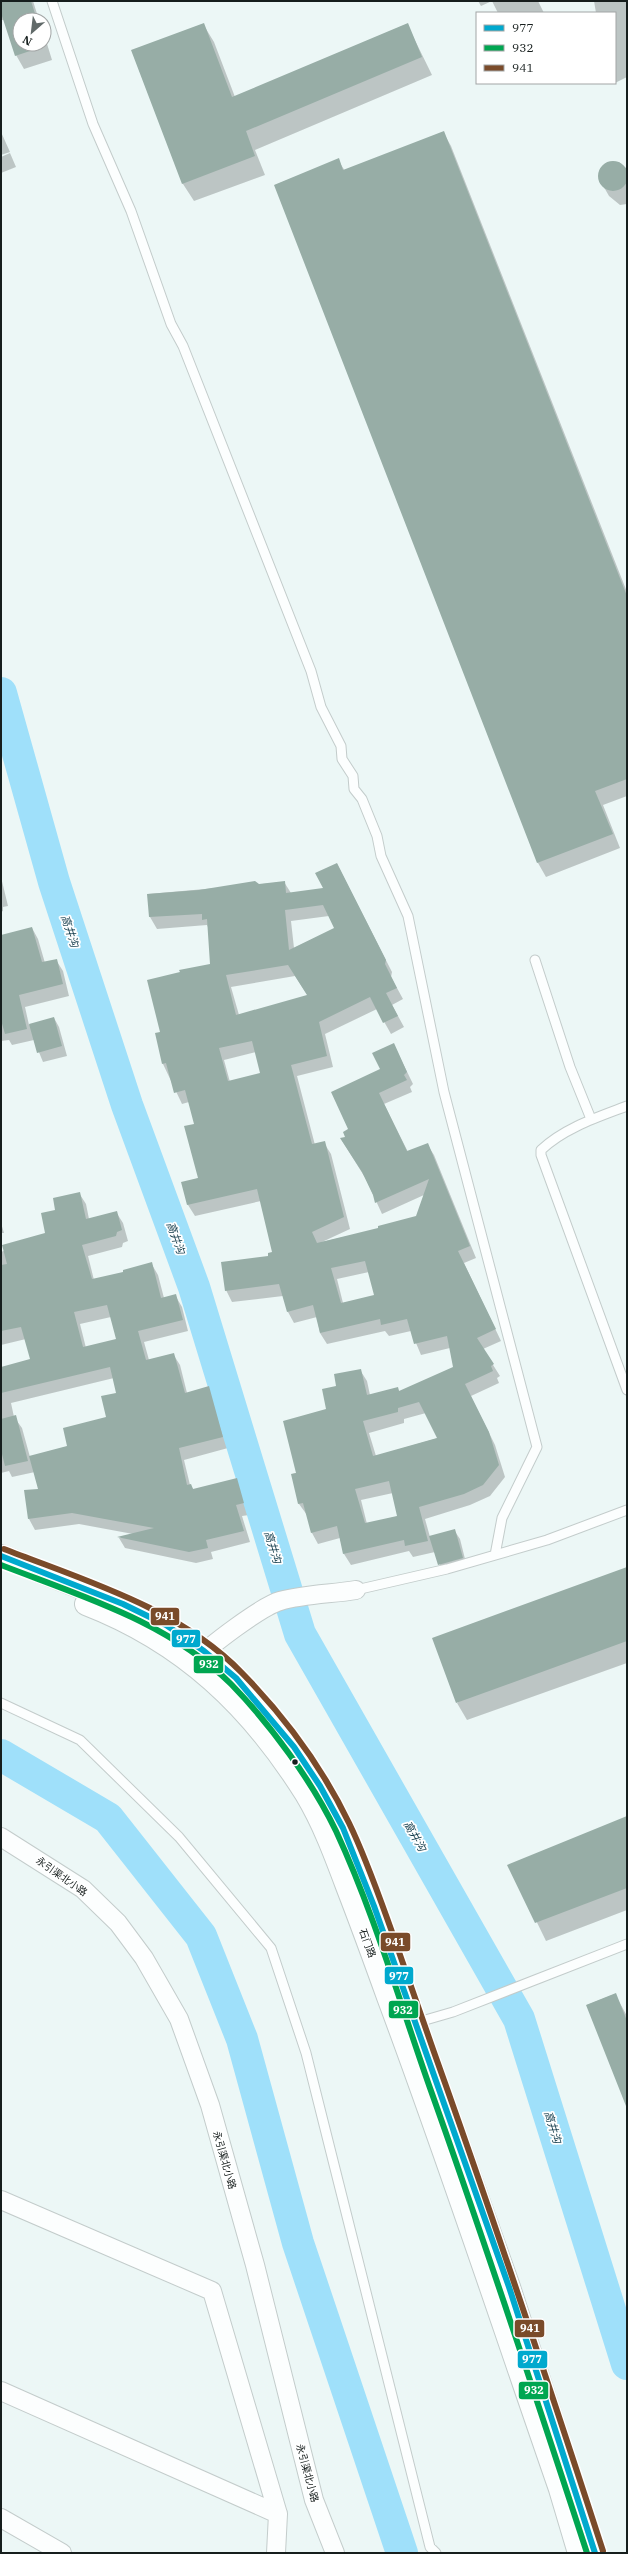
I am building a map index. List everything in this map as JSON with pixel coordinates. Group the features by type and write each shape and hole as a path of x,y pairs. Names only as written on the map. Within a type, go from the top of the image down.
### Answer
{"highway":[{"name":"石门路","path":"1,1556 123,1604 166,1625 199,1657 223,1689 258,1727 308,1797 333,1847 407,2025 509,2287 595,2553"},
{"name":"石门路","path":"1,1571 92,1606 199,1657"},
{"name":"石门路","path":"407,2025 560,2489 579,2553"}],"street":[{"path":"199,1657 248,1619 279,1601 356,1590"},
{"name":"永引渠北小路","path":"1,1837 83,1889 118,1923 144,1958 179,2019 210,2105 255,2265 314,2500 335,2553"},
{"path":"1,2200 212,2291 278,2514 276,2553"},
{"path":"1,2391 278,2514"},
{"path":"1,2518 62,2553"}],"lane":[{"path":"52,1 93,124 131,211 171,324 186,353 311,671 321,707 341,746 342,759 353,776 354,789 362,799 376,836 381,856 408,916 444,1092 537,1447 502,1518 495,1555"},
{"path":"535,960 570,1067 591,1119"},
{"path":"627,1106 591,1119 550,1142 541,1150 541,1155 627,1390"},
{"path":"356,1590 495,1555 547,1540 627,1510"},
{"path":"1,1702 80,1740 179,1837 271,1948 306,2053 430,2547 436,2553"},
{"path":"407,2025 462,2008 556,1970 627,1944"}],"building":[{"path":"1,1 31,1 34,12 12,12 12,47 1,13"},
{"path":"204,23 232,97 408,23 422,57 246,131 255,156 182,184 131,50"},
{"path":"14,52 27,52 15,56"},
{"path":"444,131 627,596 627,779 595,791 613,834 537,863 274,185 339,158 343,170"},
{"path":"613,161 624,165 628,176 624,187 613,191 602,187 598,176 602,165"},
{"path":"337,863 386,960 385,964 397,988 386,993 398,1016 383,1023 370,997 319,1022 327,1056 291,1065 312,1144 325,1141 344,1217 312,1232 317,1243 378,1228 378,1226 416,1216 429,1179 375,1203 373,1195 362,1172 340,1138 345,1137 343,1132 348,1129 331,1092 380,1069 372,1053 394,1043 407,1072 404,1075 407,1080 379,1093 407,1151 428,1143 470,1246 458,1251 496,1329 477,1338 494,1364 491,1366 493,1371 465,1384 489,1432 499,1465 483,1485 464,1494 419,1507 428,1541 405,1546 404,1540 343,1554 337,1526 311,1533 303,1503 298,1504 291,1474 296,1473 283,1421 326,1409 322,1389 336,1386 334,1374 361,1369 367,1395 398,1387 399,1391 453,1367 447,1336 414,1344 407,1319 381,1325 380,1319 320,1333 313,1305 287,1312 279,1284 225,1291 221,1262 268,1256 268,1253 272,1252 257,1189 187,1205 181,1182 198,1178 184,1126 194,1124 185,1090 174,1093 166,1063 162,1064 155,1033 160,1032 147,980 180,972 179,970 210,964 207,919 202,920 202,914 149,917 147,894 199,890 255,881 259,884 285,881 286,893 323,888 315,873","holes":["323,905 334,928 289,950 285,910","288,965 307,995 236,1015 226,975","252,1041 260,1073 228,1081 219,1048","365,1261 374,1295 341,1303 331,1268","419,1402 437,1438 373,1456 363,1421 398,1412 398,1408","389,1481 397,1516 365,1523 355,1489"]},
{"path":"32,927 42,962 57,959 63,984 19,995 27,1029 5,1034 1,1020 1,935"},
{"path":"54,1017 62,1046 37,1053 29,1024"},
{"path":"80,1192 86,1219 117,1211 122,1230 117,1232 116,1236 82,1245 92,1279 123,1272 123,1270 152,1262 161,1298 176,1294 183,1320 138,1331 146,1360 174,1353 185,1393 209,1386 223,1437 179,1448 187,1485 191,1484 193,1489 237,1478 244,1503 236,1505 244,1531 206,1540 208,1548 189,1552 117,1537 154,1528 72,1513 28,1519 24,1490 38,1489 29,1456 67,1446 63,1428 106,1417 101,1396 116,1393 110,1367 1,1393 1,1367 30,1359 21,1327 1,1331 1,1265 7,1264 2,1245 45,1233 41,1213 55,1210 53,1198","holes":["107,1305 116,1339 83,1347 74,1312"]},
{"path":"16,1415 28,1461 5,1466 1,1450 1,1419"},
{"path":"455,1529 463,1558 438,1565 429,1536"},
{"path":"627,1567 627,1641 456,1703 432,1638"},
{"path":"627,1816 627,1888 535,1923 507,1865"},
{"path":"616,1993 627,2021 626,2106 586,2005"}],"waterway":[{"name":"高井沟","path":"1,693 54,882 127,1105 194,1287 300,1634 519,2019 627,2364"},
{"path":"1,1755 108,1818 201,1936 242,2039 298,2243 402,2553"}],"transit line":[{"name":"941","path":"4,1549 99,1585 130,1599 161,1614 190,1631 217,1650 242,1673 273,1707 302,1744 339,1803 361,1850 392,1932 506,2258 603,2551"},
{"name":"977","path":"1,1556 123,1604 166,1625 204,1651 236,1678 294,1747 320,1786 343,1828 374,1906 509,2287 595,2553"},
{"name":"932","path":"1,1565 123,1613 152,1627 207,1662 246,1700 275,1735 303,1773 315,1793 336,1831 350,1862 375,1926 490,2262 587,2553"}]}
